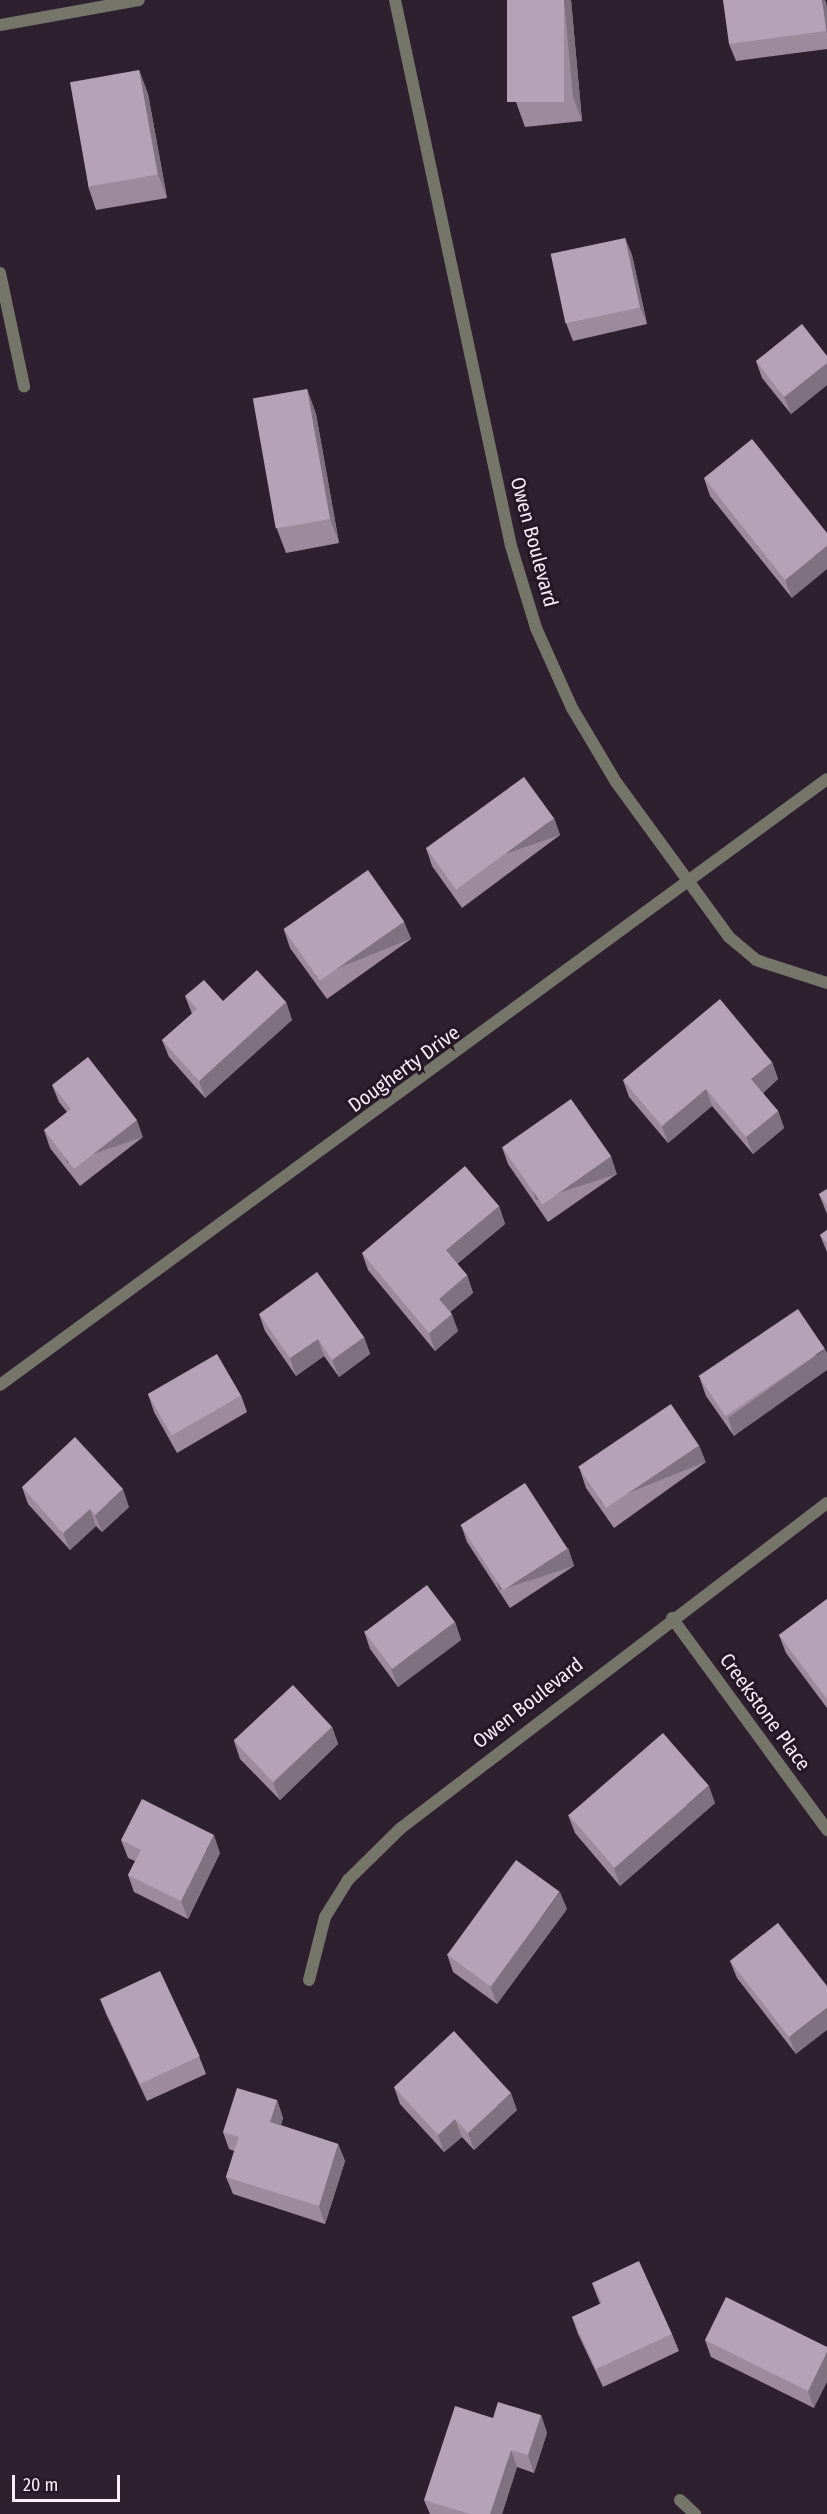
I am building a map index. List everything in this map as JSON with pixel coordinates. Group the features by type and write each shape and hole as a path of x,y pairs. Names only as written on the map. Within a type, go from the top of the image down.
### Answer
{"street":[{"path":"0,25 139,0"},
{"name":"Owen Boulevard","path":"395,0 511,546 536,628 572,708 616,782 741,949 789,973 827,983"},
{"path":"0,273 24,386"},
{"name":"Dougherty Drive","path":"0,1385 827,779"},
{"name":"Owen Boulevard","path":"309,1980 317,1937 348,1880 401,1828 672,1618 827,1503"},
{"name":"Creekstone Place","path":"672,1618 827,1830"},
{"path":"680,2500 695,2514"}],"building":[{"path":"507,0 564,0 564,102 507,102"},
{"path":"723,0 822,0 826,31 729,44"},
{"path":"139,70 157,174 88,187 70,82"},
{"path":"625,238 640,307 565,323 551,254"},
{"path":"802,324 827,356 827,363 784,397 756,361"},
{"path":"307,389 330,519 276,529 253,399"},
{"path":"752,439 827,533 827,546 785,580 704,478"},
{"path":"524,777 554,818 456,889 426,848"},
{"path":"368,870 404,922 320,981 284,929"},
{"path":"257,970 286,1002 199,1081 162,1040 197,1009 185,996 204,980 223,1001"},
{"path":"720,999 772,1062 751,1079 778,1111 746,1137 706,1089 662,1126 623,1080"},
{"path":"88,1057 137,1120 74,1169 44,1130 71,1109 52,1085"},
{"path":"571,1099 611,1156 542,1205 502,1147"},
{"path":"465,1166 499,1206 446,1250 467,1275 439,1299 452,1314 429,1333 362,1253"},
{"path":"827,1189 827,1205 819,1194"},
{"path":"827,1230 827,1243 820,1235"},
{"path":"317,1272 364,1337 332,1360 318,1339 290,1358 259,1314"},
{"path":"798,1309 825,1349 725,1416 699,1376"},
{"path":"217,1354 241,1396 172,1436 148,1394"},
{"path":"671,1404 699,1445 606,1508 578,1467"},
{"path":"75,1437 123,1489 95,1515 90,1509 63,1533 22,1487"},
{"path":"525,1483 567,1548 503,1590 460,1525"},
{"path":"427,1585 455,1622 392,1669 365,1632"},
{"path":"827,1599 827,1699 779,1635"},
{"path":"293,1685 332,1727 273,1782 234,1740"},
{"path":"663,1733 709,1786 615,1868 569,1815"},
{"path":"142,1799 214,1835 181,1901 128,1875 141,1850 121,1840"},
{"path":"516,1860 560,1892 491,1986 447,1955"},
{"path":"778,1923 827,1986 827,2008 789,2037 730,1961"},
{"path":"160,1971 200,2056 140,2084 100,1999"},
{"path":"454,2031 511,2093 468,2133 455,2119 438,2135 394,2087"},
{"path":"237,2088 277,2100 270,2122 338,2144 319,2206 226,2177 239,2137 223,2132"},
{"path":"639,2261 672,2334 596,2369 572,2317 602,2303 592,2283"},
{"path":"726,2297 827,2347 827,2352 808,2391 705,2340"},
{"path":"498,2402 541,2415 528,2455 511,2450 490,2514 470,2514 424,2500 455,2406 493,2418"}]}
